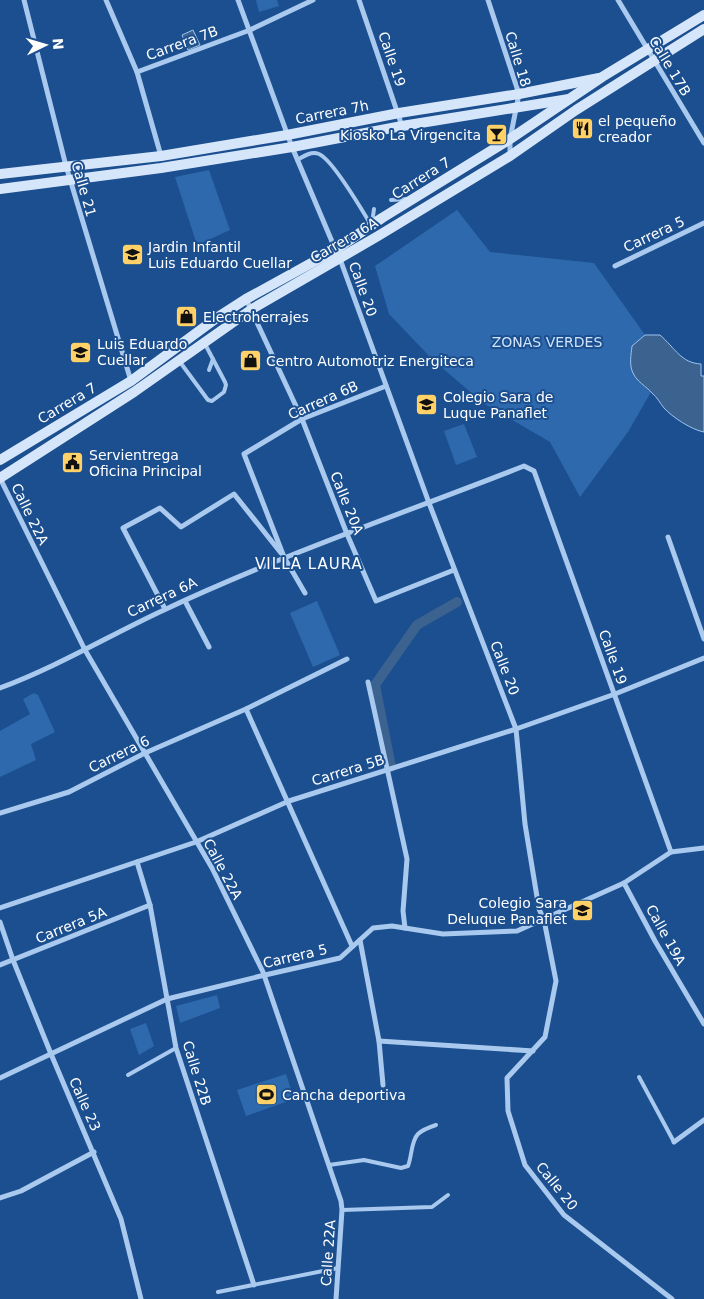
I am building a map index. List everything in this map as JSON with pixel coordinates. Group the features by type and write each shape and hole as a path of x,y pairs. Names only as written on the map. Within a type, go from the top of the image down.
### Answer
{"main road":[{"name":"Carrera 7","path":"0,460 131,382 218,317 246,299 338,254 372,225 510,140 602,78 704,15"},
{"name":"Carrera 6A","path":"0,478 134,392 252,309 338,254 510,156 576,110 704,29"},
{"name":"Carrera 7h","path":"66,166 161,156 602,78"},
{"name":"Carrera 7h","path":"70,179 161,168 292,147 402,126 572,99"},
{"path":"0,174 66,166"},
{"path":"0,189 70,179"}],"street":[{"name":"Calle 21","path":"24,0 66,166 131,382"},
{"path":"106,0 137,72"},
{"name":"Calle 20","path":"238,0 287,135 338,254 454,570 516,729 525,824 539,910 544,920 556,981 546,1037 508,1078 508,1111 525,1165 564,1215 672,1299"},
{"name":"Carrera 7B","path":"161,156 137,72 250,30 313,0"},
{"name":"Calle 19","path":"359,0 402,126"},
{"name":"Calle 18","path":"488,0 518,94 510,140 510,156"},
{"name":"Calle 17B","path":"618,0 704,142"},
{"name":"Carrera 5","path":"615,266 704,223"},
{"name":"Calle 20A","path":"246,299 302,419 347,534 376,601 454,570"},
{"name":"Carrera 6B","path":"284,557 244,454 302,419 386,386"},
{"name":"Carrera 6A","path":"0,688 85,650 165,609 284,557 524,466 534,471"},
{"name":"Calle 19","path":"534,471 671,852"},
{"name":"Calle 22A","path":"0,478 85,650 212,868 264,974 341,1201 336,1299"},
{"path":"165,609 123,528 160,508 181,527 234,494 284,557 305,593"},
{"path":"668,537 704,639"},
{"path":"185,601 209,647"},
{"name":"Carrera 5B","path":"0,908 196,842 289,801 516,729 615,694 704,658"},
{"name":"Carrera 6","path":"0,814 69,792 145,753 246,709 347,659"},
{"path":"368,682 407,859 403,911 406,928"},
{"path":"246,709 289,801 352,946"},
{"name":"Carrera 5","path":"0,1078 167,999 264,974 340,958 373,928 392,926 444,934 517,931 624,884 671,852 704,848"},
{"name":"Calle 22B","path":"137,862 150,905 176,1048 254,1285"},
{"name":"Calle 19A","path":"624,884 654,941 704,1024"},
{"name":"Carrera 5A","path":"0,965 150,905"},
{"name":"Calle 23","path":"0,922 13,960 51,1054 121,1219 140,1299"},
{"path":"360,940 379,1041 383,1085"},
{"path":"379,1041 533,1050"},
{"path":"674,1142 704,1120"},
{"path":"0,1198 21,1191 94,1152"}],"lane":[{"path":"297,160 312,152 320,154 333,166 372,225"},
{"path":"390,200 401,198 411,200"},
{"path":"372,225 374,209"},
{"path":"179,360 210,401 224,392 226,385 204,342"},
{"path":"209,370 213,359"},
{"path":"192,378 197,378"},
{"path":"128,1075 176,1048"},
{"path":"639,1077 674,1142"},
{"path":"329,1165 364,1160 401,1168 408,1166 412,1157 413,1141 418,1134 436,1125"},
{"path":"342,1210 432,1207 448,1195"},
{"path":"218,1292 338,1268"}],"green space":[{"path":"256,0 277,0 279,6 259,12"},
{"path":"209,170 230,230 197,245 175,177"},
{"name":"ZONAS VERDES","path":"457,210 490,252 594,263 645,335 632,346 642,384 651,392 628,432 580,497 550,442 483,403 432,359 389,314 375,266"},
{"path":"464,424 477,457 456,465 444,431"},
{"path":"317,601 340,655 313,667 290,613"},
{"path":"34,693 38,695 55,732 31,744 36,760 0,777 0,731 30,714 23,699"},
{"path":"217,995 220,1008 180,1023 176,1006"},
{"path":"146,1023 154,1046 139,1055 130,1029"},
{"name":"Cancha deportiva","path":"286,1074 294,1099 246,1116 237,1090"}],"shaded area":[{"path":"193,30 200,45 188,50 182,35"},
{"path":"645,335 660,335 683,358 701,364 701,376 704,376 704,432 688,426 672,415 635,376 631,363 632,346"}],"waterway":[{"path":"391,767 375,685 417,625 457,602"}],"place":[{"name":"el pequeño creador","path":"582,129"},
{"name":"Kiosko La Virgencita","path":"497,135"},
{"name":"Jardin Infantil Luis Eduardo Cuellar","path":"132,255"},
{"name":"Electroherrajes","path":"187,317"},
{"name":"Luis Eduardo Cuellar","path":"81,352"},
{"name":"Centro Automotriz Energiteca","path":"250,361"},
{"name":"Colegio Sara de Luque Panaflet","path":"427,405"},
{"name":"Servientrega Oficina Principal","path":"73,463"},
{"name":"Colegio Sara Deluque Panaflet","path":"583,911"},
{"name":"Cancha deportiva","path":"266,1095"}],"district":[{"name":"VILLA LAURA","path":"309,564"}]}
